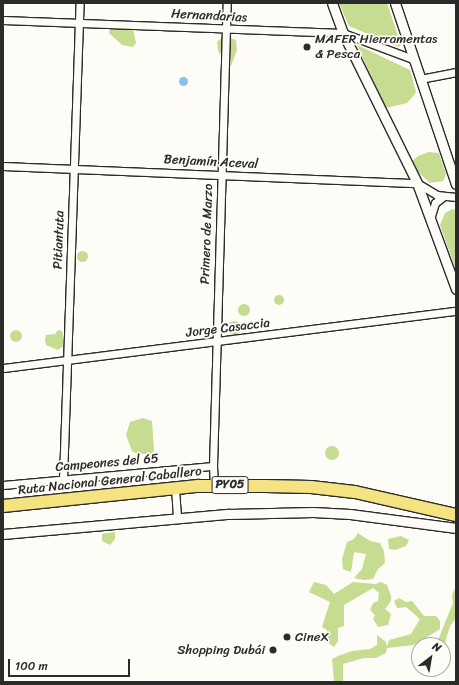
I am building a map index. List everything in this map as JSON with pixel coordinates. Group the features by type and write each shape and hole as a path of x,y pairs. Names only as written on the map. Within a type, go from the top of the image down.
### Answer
{"highway":[{"name":"Ruta Nacional General Caballero","path":"3,506 214,485 324,488 397,501 456,515"}],"main road":[{"path":"332,3 343,33 417,183 431,216 456,289"},
{"path":"395,3 456,184"},
{"path":"3,534 177,519 313,512 350,514 456,528"}],"street":[{"name":"Pitiantuta","path":"63,479 80,3"},
{"name":"Primero de Marzo","path":"214,485 212,466 220,174 227,3"},
{"name":"Hernandarias","path":"3,20 343,33 413,59"},
{"path":"420,79 456,72"},
{"name":"Benjamín Aceval","path":"3,166 417,183"},
{"path":"417,183 429,191 444,196 456,197"},
{"path":"431,216 435,203 444,196"},
{"name":"Jorge Casaccia","path":"3,368 456,312"},
{"name":"Campeones del 65","path":"3,485 212,466"},
{"path":"175,488 177,519"}],"green space":[{"path":"339,3 387,3 401,45 399,47 349,26"},
{"path":"117,26 133,29 136,43 133,47 122,45 109,33 110,28"},
{"path":"224,36 236,40 237,50 231,66 225,65 224,54 219,53 218,50 217,42"},
{"path":"357,45 410,70 416,92 407,103 386,108"},
{"path":"429,152 439,153 446,174 443,181 430,183 416,170 412,161 418,156"},
{"path":"452,209 456,210 456,270 440,225 445,213"},
{"path":"80,251 84,251 86,252 86,260 80,261 77,258 77,254"},
{"path":"277,295 281,295 284,300 281,305 277,305 274,302 274,298"},
{"path":"242,304 246,304 250,310 246,316 242,316 238,312 238,308"},
{"path":"234,321 239,323 241,328 239,333 234,335 229,333 227,328 229,323"},
{"path":"16,330 20,332 22,336 20,340 16,342 12,340 10,336 12,332"},
{"path":"58,330 62,331 64,338 63,346 58,350 46,345 45,340 46,335 55,334"},
{"path":"143,418 152,421 154,451 151,454 137,454 132,451 126,435 130,422"},
{"path":"332,446 337,448 339,453 337,458 332,460 327,458 325,453 327,448"},
{"path":"115,532 115,539 110,545 102,541 102,534"},
{"path":"358,533 370,541 380,543 384,551 385,563 378,569 373,579 364,580 354,578 362,569 366,554 354,552 351,572 343,569 342,559 347,542 354,539"},
{"path":"401,536 409,540 406,546 395,550 389,549 388,539"},
{"path":"314,582 326,585 334,594 353,582 375,584 381,582 387,585 391,596 391,601 385,609 391,614 388,625 378,627 373,619 375,615 370,610 373,603 378,601 379,593 373,588 344,605 344,626 338,628 338,641 334,647 326,641 327,630 322,627 330,602 309,592"},
{"path":"456,586 456,618 450,626 447,637 439,637 453,603 452,595"},
{"path":"399,598 406,602 412,601 424,616 436,616 440,621 440,629 427,637 411,637 411,645 387,648 386,653 376,658 364,658 343,664 343,682 334,682 332,659 352,651 370,649 377,645 377,635 386,642 387,647 389,640 411,634 420,619 406,607 397,608 394,601"}],"water":[{"path":"181,77 185,77 187,81 185,85 181,85 179,83 179,79"}],"place":[{"name":"MAFER Hierramentas & Pesca","path":"307,47"},
{"name":"CineX","path":"287,637"},
{"name":"Shopping Dubái","path":"273,650"}]}
